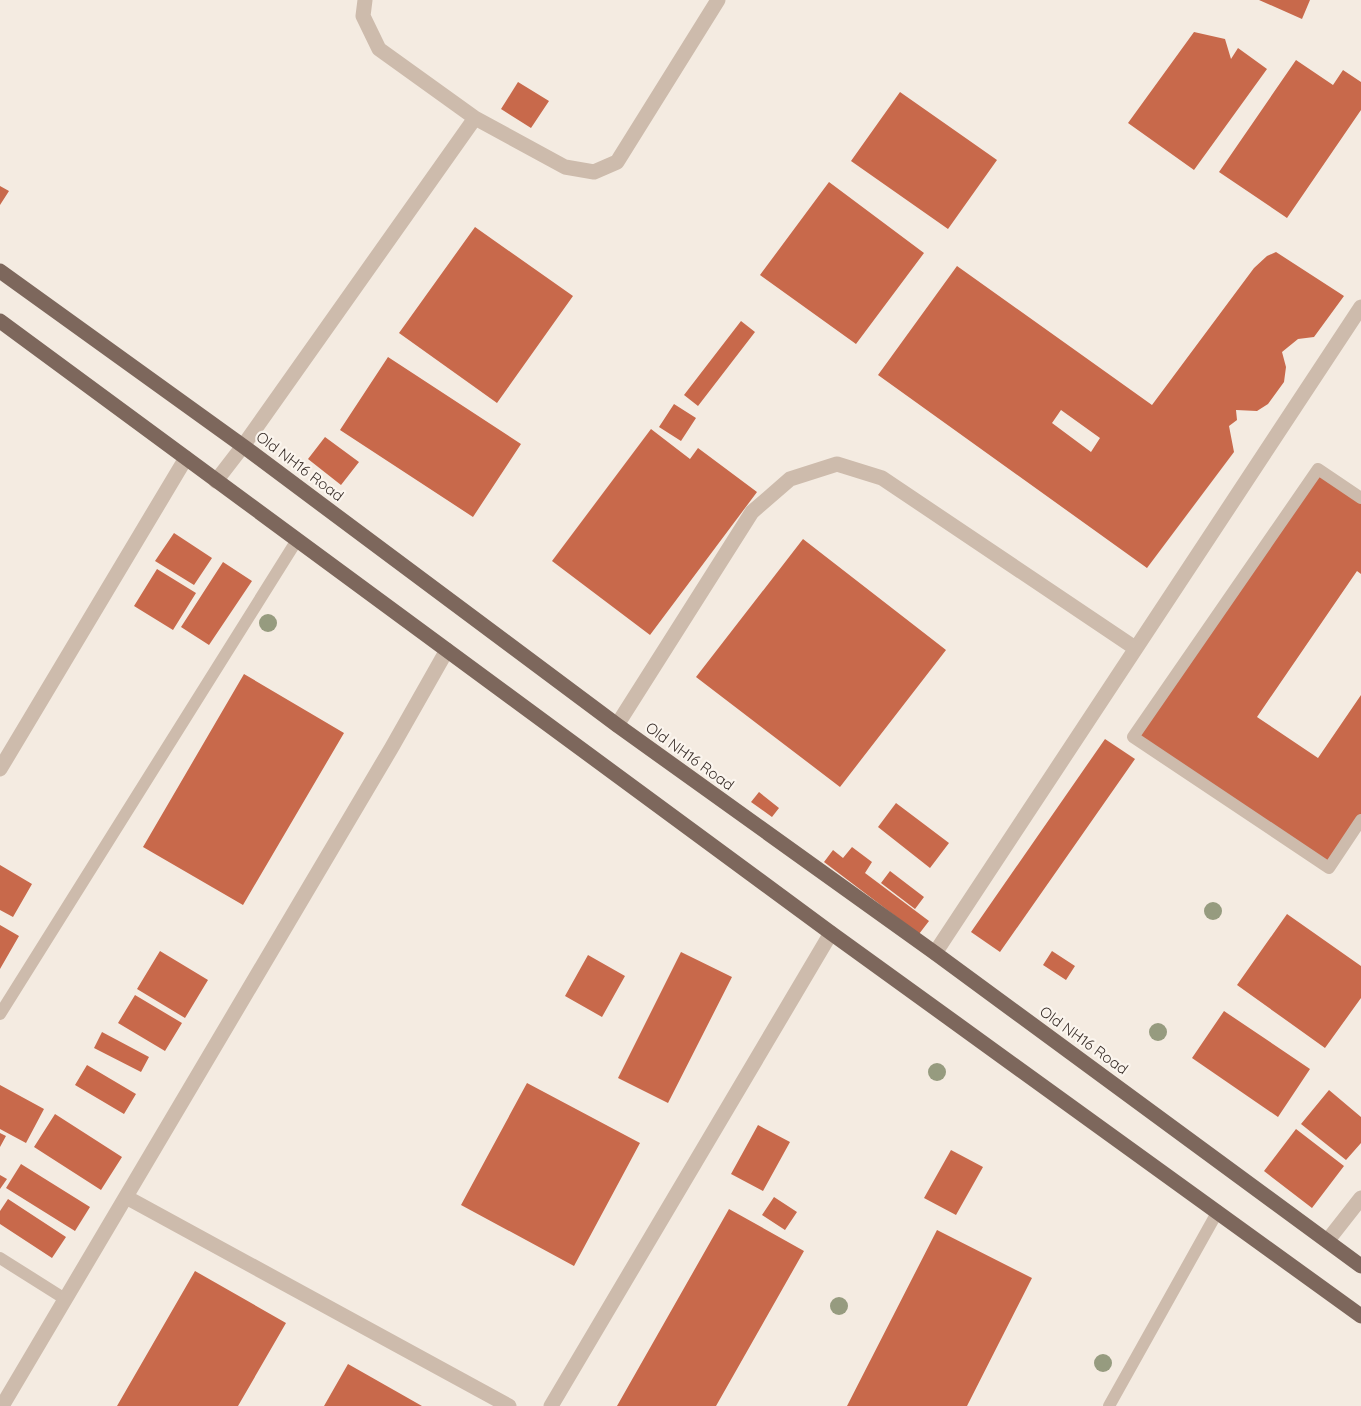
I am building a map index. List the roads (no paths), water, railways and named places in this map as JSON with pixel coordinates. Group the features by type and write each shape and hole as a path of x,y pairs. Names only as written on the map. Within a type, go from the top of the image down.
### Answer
{"main road":[{"name":"Old NH16 Road","path":"0,271 243,446 617,725 935,953 1361,1266"},
{"path":"0,321 831,933 1361,1316"}],"street":[{"path":"365,0 363,16 379,49 475,118 565,167 594,172 617,162 718,0"},
{"path":"216,481 475,118"},
{"path":"935,953 1361,307"},
{"path":"0,769 186,458"},
{"path":"617,725 752,512 790,479 837,464 882,478 1135,648"},
{"path":"2,1406 392,747 447,650"},
{"path":"552,1406 831,933"},
{"path":"126,1197 509,1406"},
{"path":"1328,1240 1361,1198"}],"lane":[{"path":"1361,498 1318,469 1133,736 1329,868 1361,820"},
{"path":"0,1014 297,540"},
{"path":"1109,1406 1218,1211"},
{"path":"0,1258 65,1299"}]}
